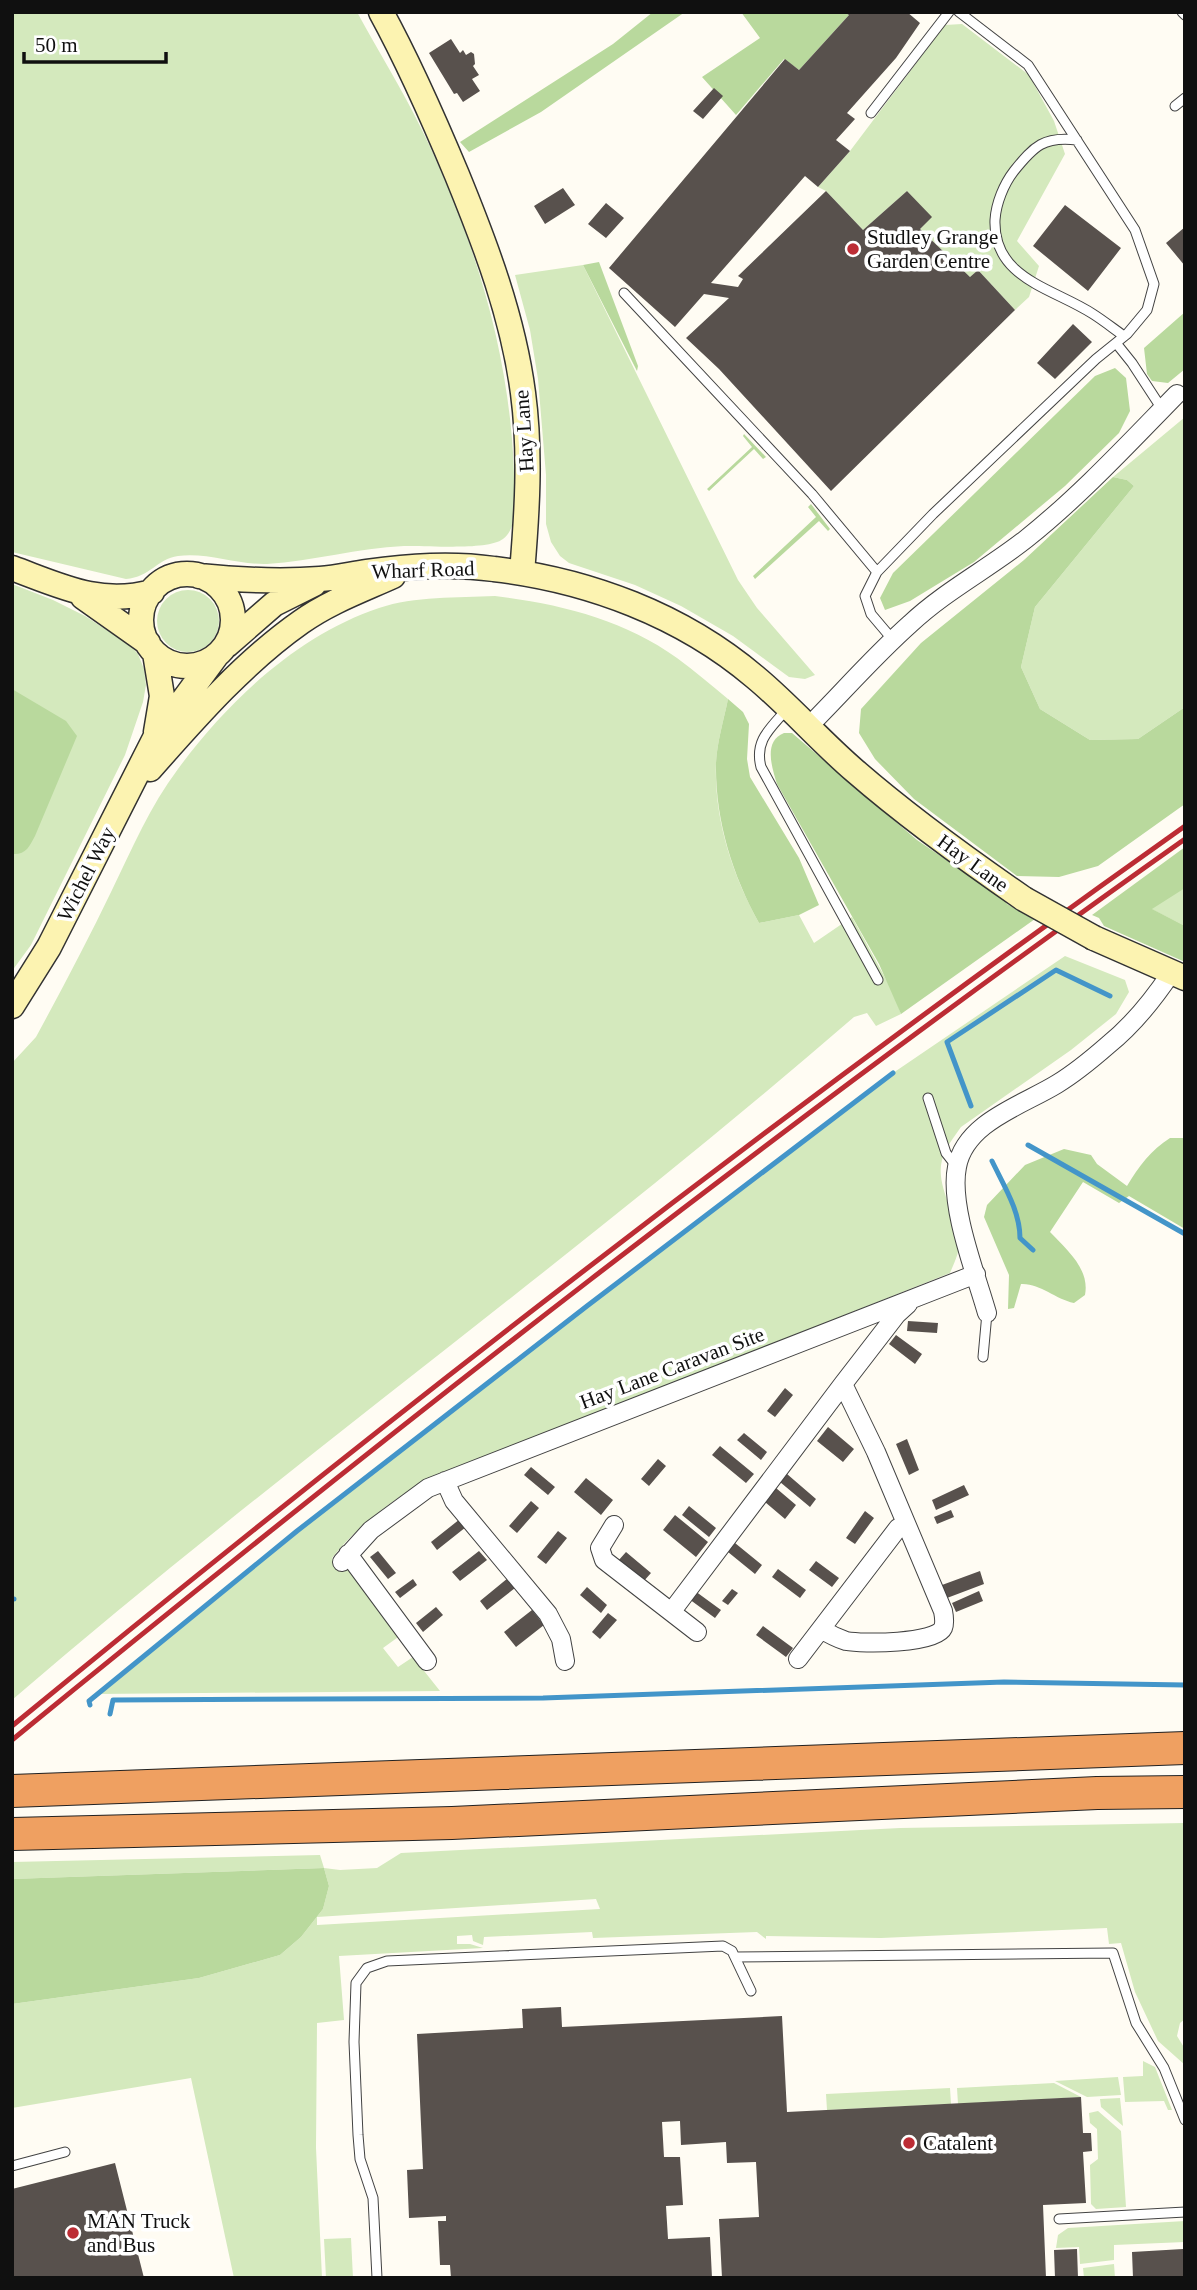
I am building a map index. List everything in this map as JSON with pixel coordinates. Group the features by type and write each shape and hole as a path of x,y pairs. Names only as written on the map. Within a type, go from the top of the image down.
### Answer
{"highway":[{"path":"21,1791 1185,1748"},
{"path":"12,1834 452,1824 1084,1793 1185,1792"}],"main road":[{"name":"Hay Lane","path":"381,12 412,71 452,163 493,269 510,324 523,393 528,450 522,573 583,587 658,615 697,636 735,661 892,802 1024,899 1094,937 1178,975"},
{"name":"Wharf Road","path":"12,568 75,592 117,598 152,592 170,578 181,575 268,581 324,579 417,566 457,565 522,573"},
{"path":"128,792 226,688 283,636 320,610 417,566"},
{"path":"199,576 219,587 231,607 232,630 220,651"},
{"name":"Wharf Road","path":"75,592 170,663 188,666 206,662 274,604 324,579"},
{"path":"151,648 142,620 144,607 152,592"},
{"name":"Wichel Way","path":"151,648 162,696 154,740"},
{"name":"Wichel Way","path":"12,1006 44,955 154,740 220,651"}],"street":[{"path":"808,727 893,640 941,598 991,566 1029,537 1181,391"},
{"path":"987,1313 957,1201 955,1184 957,1167 968,1142 986,1125 1061,1082 1132,1025 1178,975"},
{"name":"Hay Lane Caravan Site","path":"427,1661 345,1558 387,1517 428,1488 976,1274"},
{"name":"Hay Lane Caravan Site","path":"672,1611 897,1314 916,1297"},
{"path":"821,1629 839,1639 866,1643 922,1640 939,1633 943,1628 943,1611 860,1414 843,1384"},
{"path":"445,1481 454,1501 548,1614 561,1639 565,1661"},
{"path":"798,1659 898,1528 905,1524"},
{"path":"614,1525 600,1548 604,1560 697,1632"}],"lane":[{"path":"871,113 949,12"},
{"path":"893,640 870,614 865,596 877,572 933,514 1096,359 1120,340 1147,310 1154,284 1135,230 1028,65 959,12"},
{"path":"1175,106 1185,98"},
{"path":"1077,140 1064,138 1046,141 1026,155 1010,176 998,203 995,212 996,242 1015,270 1094,314 1120,340 1162,409"},
{"path":"624,293 812,494 877,572"},
{"path":"789,708 761,742 758,754 761,767 878,979"},
{"path":"928,1098 946,1153 957,1167"},
{"path":"983,1357 987,1313"},
{"path":"377,2278 373,2198 360,2159 354,2042 356,1983 367,1968 387,1961 723,1946 732,1951 751,1991"},
{"path":"735,1956 1113,1953 1136,2023 1164,2067 1185,2120"},
{"path":"12,2166 65,2152"},
{"path":"1059,2219 1185,2212"}],"green space":[{"path":"12,12 357,12 414,113 440,169 473,253 486,296 497,340 511,428 515,508 512,526 503,539 495,543 470,546 387,547 267,564 178,556 141,575 126,579 12,552"},
{"path":"653,12 685,12 541,112 469,152 460,142 613,44"},
{"path":"741,12 844,12 849,15 799,70 784,59 736,115 702,77 760,38"},
{"path":"962,24 1029,75 1054,121 1065,154 1017,241 1039,266 1029,297 1015,310 978,270 970,277 920,229 931,217 907,191 863,230 826,191 818,187 850,151 945,25"},
{"path":"599,262 638,366 637,371 583,265"},
{"path":"583,265 738,580 757,608 815,675 805,679 789,677 733,636 681,606 635,585 569,563 560,556 551,542 546,524 546,475 538,379 530,330 515,275"},
{"path":"1185,312 1185,369 1168,383 1152,381 1147,374 1144,348"},
{"path":"1115,368 1126,378 1130,411 1119,433 1065,486 974,562 910,601 885,610 880,598 893,573 1095,376"},
{"path":"1185,417 1185,707 1138,739 1090,740 1040,709 1021,667 1035,607 1134,486 1127,480 1113,477"},
{"path":"744,434 766,457 763,459 754,449 709,491 707,489 752,447"},
{"path":"1113,477 1127,480 1134,486 1035,607 1021,667 1040,709 1090,740 1138,739 1185,707 1185,804 1098,866 1059,877 1017,876 914,799 875,759 859,733 861,709 921,643 1024,560"},
{"path":"811,504 830,529 828,531 819,521 755,579 753,576 816,517 808,507"},
{"path":"12,584 85,616 130,645 138,654 144,669 146,685 125,755 31,945 12,971"},
{"path":"188,590 210,599 219,621 210,643 188,652 166,643 157,621 166,599"},
{"path":"495,596 567,609 613,623 656,644 728,699 717,755 718,805 733,866 759,923 799,915 814,943 852,917 893,992 901,1014 876,1026 867,1013 854,1017 646,1191 221,1527 12,1700 12,1063 36,1037 159,798 198,744 242,695 293,653 320,635 379,608 422,599"},
{"path":"12,689 66,721 77,736 31,844 27,850 17,854 12,854"},
{"path":"728,699 743,712 749,724 747,759 750,777 799,858 819,905 799,915 759,923 733,866 722,825 716,784 718,747"},
{"path":"792,733 917,840 1005,900 1007,904 1035,919 901,1014 879,964 777,784 771,763 771,748 777,737"},
{"path":"1185,847 1185,888 1152,909 1185,926 1185,962 1104,926 1099,918 1092,915"},
{"path":"1185,886 1185,926 1151,909"},
{"path":"1065,956 1125,980 1129,992 1116,1014 1071,1050 961,1127 950,1143 943,1156 941,1170 944,1191 959,1241 958,1253 950,1273 413,1488 370,1520 332,1558 344,1571 351,1569 401,1635 383,1648 398,1667 413,1657 440,1691 97,1694 297,1531 587,1306 893,1073"},
{"path":"1170,1138 1185,1138 1185,1229 1129,1196 1119,1203 1083,1182 1050,1232 1081,1268 1086,1286 1085,1295 1074,1303 1035,1286 1021,1284 1014,1308 1008,1309 1009,1275 984,1217 987,1205 1025,1165 1064,1149 1091,1155 1097,1164 1127,1186 1146,1159"},
{"path":"1185,1823 1185,2019 1180,2023 1177,2036 1185,2049 1185,2065 1158,2041 1135,1992 1121,1943 1109,1944 1107,1928 881,1938 766,1936 766,1939 757,1932 593,1938 592,1932 484,1937 483,1945 473,1941 472,1935 457,1936 457,1944 483,1948 339,1956 344,2020 317,2023 316,2148 322,2278 234,2278 191,2078 12,2108 12,2004 199,1978 280,1955 301,1937 323,1909 329,1886 324,1868 377,1868 401,1853 900,1828","holes":["596,1899 600,1909 317,1925 317,1917"]},
{"path":"320,1855 324,1868 12,1879 12,1862"},
{"path":"324,1868 329,1886 323,1909 301,1937 280,1955 199,1978 12,2004 12,1879"},
{"path":"1143,2061 1155,2067 1172,2110 1168,2110 1164,2101 1125,2102 1123,2077 1143,2076"},
{"path":"1118,2077 1121,2095 1087,2097 1055,2081"},
{"path":"1054,2083 1081,2097 958,2104 957,2088"},
{"path":"950,2088 951,2104 827,2110 826,2094"},
{"path":"1120,2098 1123,2126 1101,2107 1100,2099"},
{"path":"1098,2111 1121,2131 1126,2207 1096,2209 1091,2204 1090,2165 1098,2159 1097,2129 1090,2123 1089,2113"},
{"path":"1185,2221 1185,2242 1114,2245 1114,2260 1080,2264 1079,2247 1056,2248 1058,2235 1068,2228"},
{"path":"351,2238 353,2278 326,2278 324,2239"},
{"path":"1114,2264 1115,2278 1084,2278 1083,2268"}],"building":[{"name":"Studley Grange Garden Centre","path":"844,12 907,12 920,23 896,58 847,113 855,119 836,140 850,151 818,187 805,176 711,283 738,287 743,279 738,276 826,191 863,230 907,191 932,217 920,229 970,277 978,270 1015,310 831,491 719,369 686,338 729,298 704,294 675,327 609,268 785,59 799,70 849,15"},
{"path":"451,39 460,53 463,50 466,55 471,52 474,54 473,66 479,75 472,79 480,91 463,102 457,93 454,94 429,53"},
{"path":"714,88 723,96 703,119 693,111"},
{"path":"563,188 575,205 545,224 534,206"},
{"path":"606,203 624,218 606,238 588,224"},
{"path":"1065,205 1121,248 1088,291 1033,246"},
{"path":"1185,227 1185,266 1166,243"},
{"path":"1073,324 1092,342 1055,379 1037,363"},
{"path":"908,1321 938,1323 937,1333 907,1331"},
{"path":"896,1335 922,1354 915,1364 889,1344"},
{"path":"785,1388 793,1395 775,1417 767,1411"},
{"path":"828,1427 854,1449 843,1462 817,1441"},
{"path":"744,1433 767,1452 761,1460 737,1440"},
{"path":"907,1439 919,1470 909,1475 896,1444"},
{"path":"720,1446 754,1474 746,1483 712,1455"},
{"path":"658,1459 666,1466 649,1486 641,1479"},
{"path":"531,1467 555,1487 548,1495 524,1475"},
{"path":"787,1474 816,1499 810,1507 780,1482"},
{"path":"586,1478 613,1500 601,1515 574,1492"},
{"path":"964,1485 969,1495 936,1510 932,1500"},
{"path":"776,1488 796,1505 785,1519 765,1502"},
{"path":"531,1501 539,1508 517,1533 509,1526"},
{"path":"689,1506 716,1528 709,1537 682,1515"},
{"path":"951,1510 954,1517 937,1524 934,1517"},
{"path":"865,1511 874,1518 855,1544 846,1538"},
{"path":"675,1515 708,1542 696,1557 663,1530"},
{"path":"460,1519 466,1527 437,1550 431,1542"},
{"path":"558,1531 567,1538 546,1564 537,1557"},
{"path":"735,1543 762,1565 755,1574 728,1552"},
{"path":"378,1551 396,1573 388,1579 370,1557"},
{"path":"479,1551 487,1560 460,1581 452,1572"},
{"path":"626,1552 651,1573 643,1582 618,1561"},
{"path":"816,1561 839,1578 832,1587 809,1570"},
{"path":"778,1569 806,1590 800,1598 772,1577"},
{"path":"980,1571 984,1584 947,1598 942,1585"},
{"path":"508,1578 515,1588 487,1610 480,1601"},
{"path":"413,1579 417,1585 400,1598 395,1592"},
{"path":"587,1587 607,1605 601,1613 580,1595"},
{"path":"732,1589 738,1593 728,1605 722,1601"},
{"path":"695,1591 721,1610 715,1618 689,1599"},
{"path":"979,1591 983,1601 956,1612 952,1603"},
{"path":"436,1607 443,1615 423,1632 416,1623"},
{"path":"532,1610 544,1625 516,1647 504,1632"},
{"path":"608,1613 617,1620 600,1639 592,1632"},
{"path":"763,1626 793,1648 786,1657 756,1635"},
{"name":"Catalent","path":"561,2007 562,2027 782,2016 787,2112 1081,2097 1083,2133 1091,2133 1092,2151 1083,2152 1086,2203 1043,2205 1046,2278 722,2278 719,2219 759,2217 756,2162 727,2163 726,2142 681,2145 680,2121 662,2122 664,2157 680,2157 683,2205 666,2206 668,2239 710,2237 712,2278 451,2278 450,2265 440,2265 438,2221 446,2221 446,2216 409,2218 407,2170 423,2169 417,2034 523,2028 522,2009"},
{"name":"MAN Truck and Bus","path":"115,2163 144,2278 12,2278 12,2189"},
{"path":"1077,2249 1078,2278 1055,2278 1054,2250"},
{"path":"1183,2249 1185,2278 1133,2278 1132,2252"}],"waterway":[{"path":"971,1106 947,1042 1056,970 1110,996"},
{"path":"90,1705 89,1701 297,1531 893,1073"},
{"path":"1028,1145 1185,1234"},
{"path":"992,1161 1014,1208 1020,1238 1033,1250"},
{"path":"110,1714 113,1700 543,1698 1004,1682 1185,1685"}],"railway":[{"path":"12,1726 299,1493 738,1153 1185,826"},
{"path":"12,1740 300,1508 591,1279 885,1056 1185,839"}],"place":[{"name":"Studley Grange Garden Centre","path":"853,249"},
{"name":"Catalent","path":"909,2143"},
{"name":"MAN Truck and Bus","path":"73,2233"}]}
